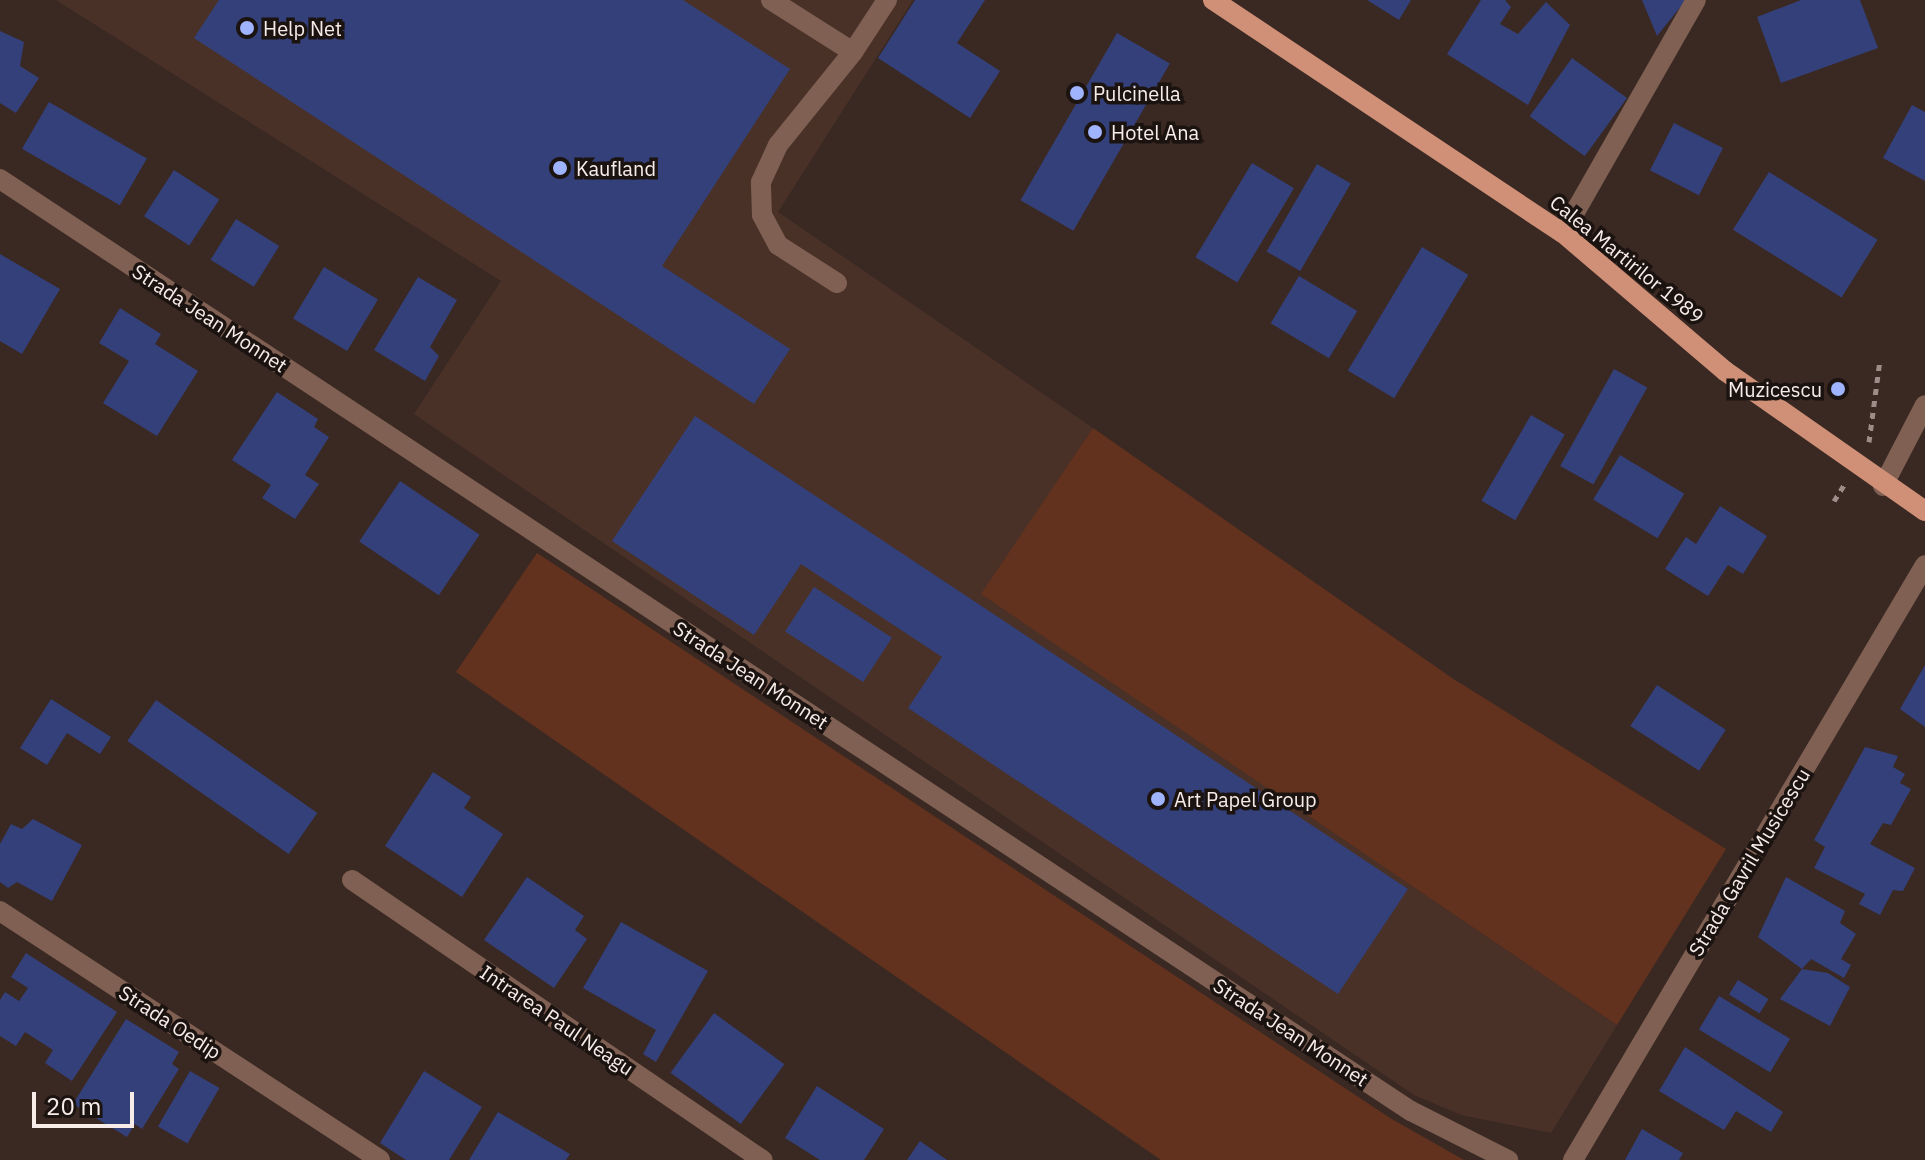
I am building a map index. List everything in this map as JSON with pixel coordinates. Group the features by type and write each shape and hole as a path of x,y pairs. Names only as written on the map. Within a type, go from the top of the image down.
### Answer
{"main road":[{"name":"Calea Martirilor 1989","path":"1213,0 1563,233 1725,371 1883,486 1925,511"}],"street":[{"path":"771,0 853,52"},
{"path":"837,283 778,245 762,215 761,182 778,145 853,52 887,0"},
{"path":"1563,233 1696,0"},
{"name":"Strada Jean Monnet","path":"0,179 1411,1111 1508,1160"},
{"path":"1883,486 1925,405"},
{"name":"Strada Gavril Musicescu","path":"1573,1160 1925,565"},
{"name":"Intrarea Paul Neagu","path":"352,880 763,1160"},
{"name":"Strada Oedip","path":"0,911 380,1160"}],"path":[{"path":"1872,437 1880,360"}],"shaded area":[{"path":"56,0 913,0 778,212 1093,428 982,594 1617,1025 1551,1133 1461,1115 1414,1095 414,414 501,281"},
{"path":"1093,428 1452,678 1726,849 1617,1025 981,594"},
{"path":"537,553 1390,1118 1464,1160 1161,1160 456,672"}],"building":[{"name":"Kaufland","path":"219,0 683,0 790,69 662,266 790,349 754,404 194,38"},
{"path":"915,0 985,0 957,43 1000,71 970,118 878,58"},
{"path":"1367,0 1411,0 1399,20"},
{"path":"1481,0 1505,0 1511,7 1500,24 1518,34 1546,2 1570,25 1528,105 1447,54"},
{"path":"1642,0 1686,0 1657,36"},
{"path":"1801,0 1860,0 1878,48 1781,83 1757,17"},
{"path":"0,31 24,42 20,66 39,78 16,113 0,103"},
{"name":"Hotel Ana","path":"1117,33 1170,64 1073,231 1020,200"},
{"path":"1572,58 1627,98 1585,156 1530,116"},
{"path":"49,102 147,158 120,205 22,149"},
{"path":"1912,105 1925,112 1925,181 1883,158"},
{"path":"1674,123 1723,148 1699,195 1650,170"},
{"path":"1252,163 1294,188 1237,283 1195,257"},
{"path":"1317,164 1351,184 1300,271 1266,251"},
{"path":"174,170 219,199 189,246 144,216"},
{"path":"1769,172 1878,240 1842,297 1733,230"},
{"path":"236,219 279,246 254,287 211,260"},
{"path":"1422,247 1468,275 1394,398 1348,370"},
{"path":"0,254 60,289 22,354 0,341"},
{"path":"324,267 378,299 347,351 293,318"},
{"path":"1299,276 1357,311 1329,358 1271,323"},
{"path":"418,277 457,300 430,347 439,356 425,381 374,350"},
{"path":"120,308 161,334 155,344 198,371 157,436 103,403 129,361 99,343"},
{"path":"1614,369 1647,387 1593,485 1560,466"},
{"path":"277,392 318,419 314,427 329,437 305,475 319,484 295,519 262,498 271,485 232,460"},
{"path":"1531,415 1565,434 1515,520 1482,501"},
{"name":"Art Papel Group","path":"695,416 1408,889 1338,994 908,708 942,657 801,564 754,635 612,541"},
{"path":"1620,455 1684,494 1658,538 1593,500"},
{"path":"400,481 480,535 439,595 359,542"},
{"path":"1720,506 1767,536 1743,574 1728,565 1708,596 1665,569 1686,537 1696,544"},
{"path":"814,587 892,638 863,682 785,631"},
{"path":"1925,665 1925,727 1900,709"},
{"path":"1657,685 1726,730 1699,771 1630,726"},
{"path":"51,699 111,737 100,754 67,733 47,765 20,748"},
{"path":"156,700 317,813 289,854 127,741"},
{"path":"1865,747 1898,756 1893,767 1905,774 1900,783 1911,789 1891,825 1883,823 1870,844 1915,868 1903,891 1893,890 1880,915 1859,904 1865,894 1814,868 1825,847 1814,840"},
{"path":"433,772 471,797 464,808 503,834 462,897 385,846"},
{"path":"33,819 82,845 52,901 17,882 8,888 0,882 0,844 11,824 22,829"},
{"path":"527,877 584,916 575,930 587,939 554,988 484,940"},
{"path":"1786,877 1845,911 1840,923 1856,934 1841,959 1851,965 1844,978 1811,959 1802,969 1758,937"},
{"path":"621,922 708,971 656,1062 643,1054 656,1030 583,988"},
{"path":"26,953 117,1012 72,1081 45,1063 53,1050 25,1032 16,1046 0,1036 0,1000 5,992 19,1001 28,988 11,977"},
{"path":"1802,969 1828,973 1850,987 1830,1026 1780,999"},
{"path":"1738,980 1769,999 1760,1013 1729,994"},
{"path":"1719,996 1790,1039 1770,1072 1699,1029"},
{"path":"714,1013 784,1064 741,1124 671,1073"},
{"path":"126,1019 179,1052 172,1064 179,1069 142,1129 135,1124 127,1137 73,1104"},
{"path":"1685,1047 1783,1112 1771,1132 1736,1111 1724,1130 1659,1091"},
{"path":"190,1071 219,1088 187,1143 158,1126"},
{"path":"424,1071 482,1107 449,1160 406,1160 380,1143"},
{"path":"817,1086 884,1129 864,1160 820,1160 785,1138"},
{"path":"498,1112 570,1154 566,1160 469,1160"},
{"path":"1642,1129 1683,1153 1679,1160 1625,1160"},
{"path":"920,1141 947,1160 907,1160"}],"place":[{"name":"Help Net","path":"247,28"},
{"name":"Pulcinella","path":"1077,93"},
{"name":"Hotel Ana","path":"1095,132"},
{"name":"Kaufland","path":"560,168"},
{"name":"Muzicescu","path":"1838,389"},
{"name":"Art Papel Group","path":"1158,799"}]}
